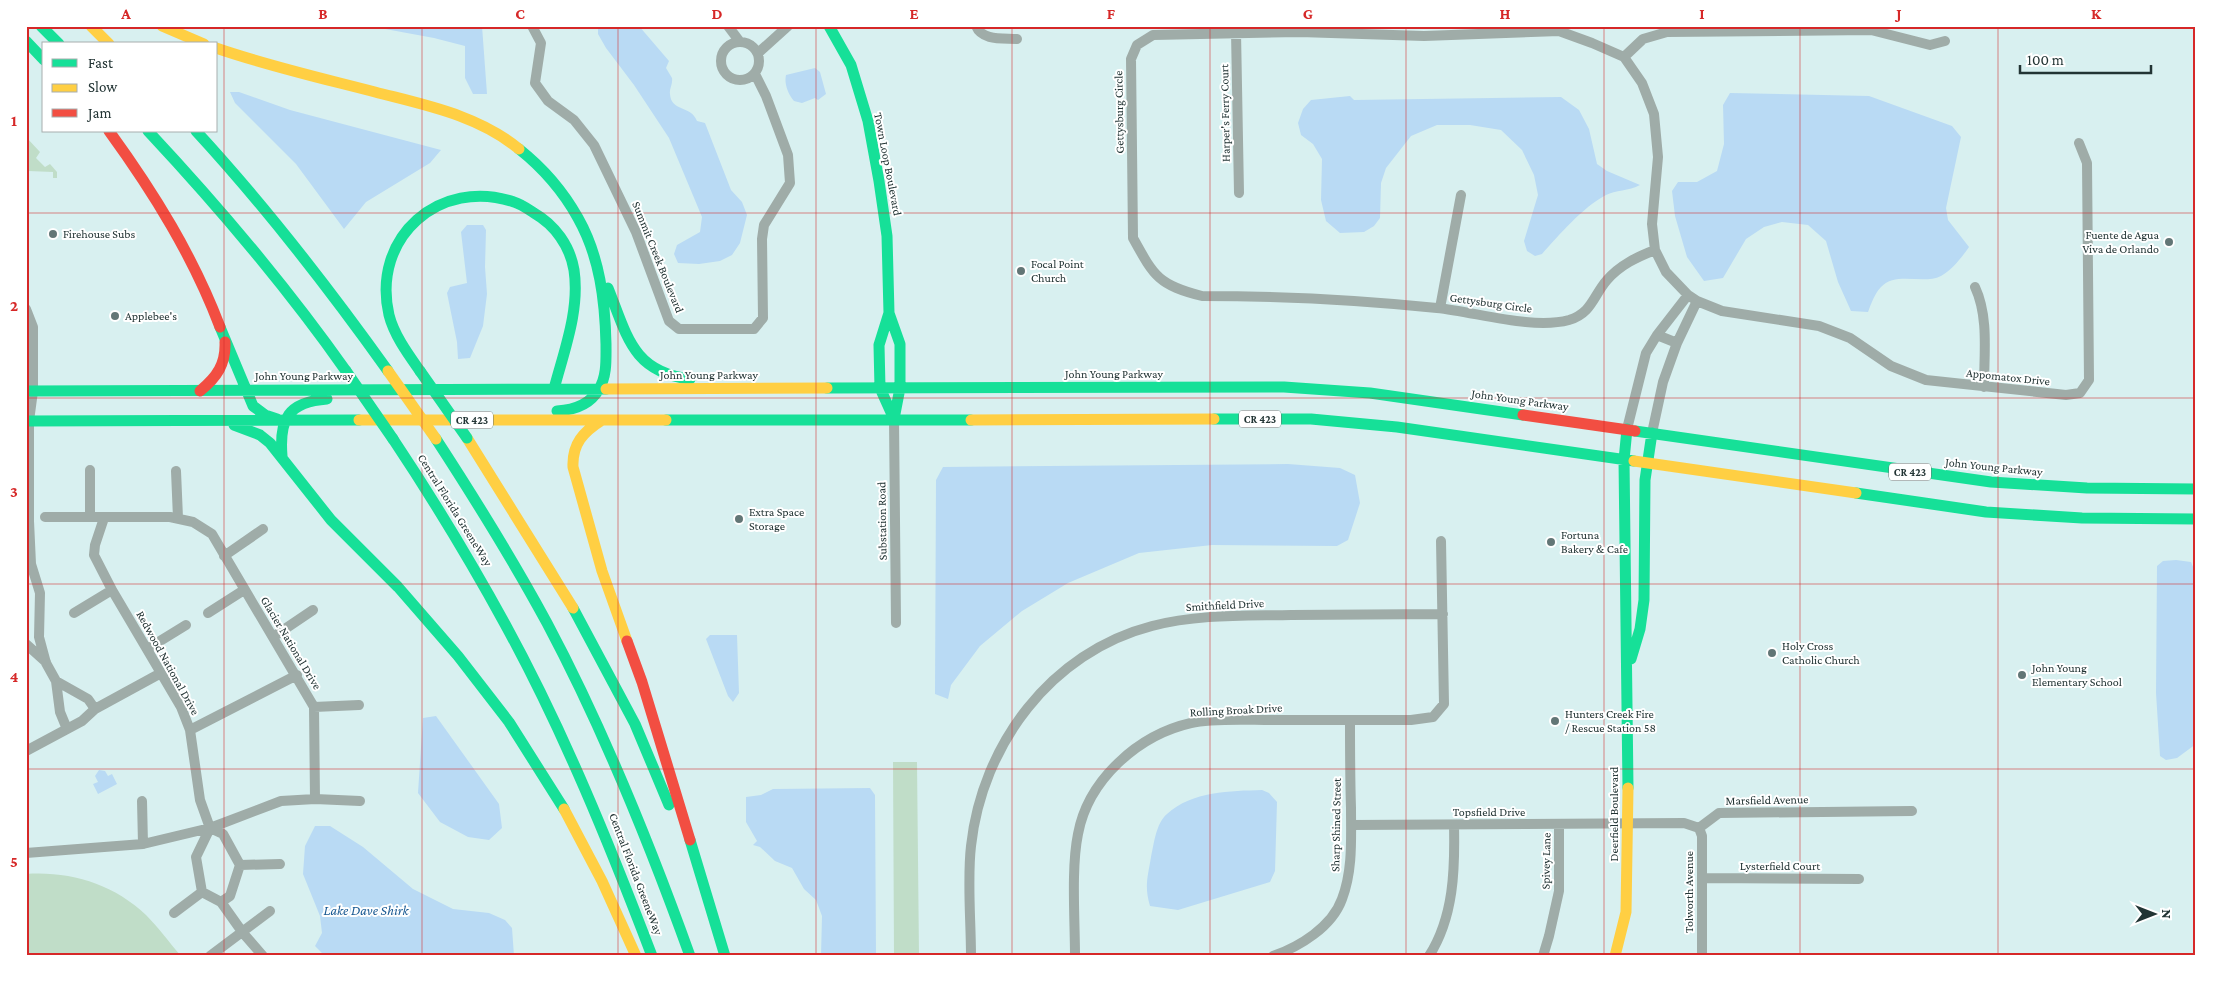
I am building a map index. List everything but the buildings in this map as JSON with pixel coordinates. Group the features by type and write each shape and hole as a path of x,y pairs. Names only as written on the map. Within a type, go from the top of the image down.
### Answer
{"main road":[{"path":"41,26 57,42"},
{"path":"91,26 107,42"},
{"path":"162,26 199,42"},
{"name":"Town Loop Boulevard","path":"829,26 851,65 868,121 887,236 890,313 900,344 900,388 894,419"},
{"path":"26,41 42,58"},
{"path":"218,49 257,61 452,112 492,130 535,163 564,196 587,236 637,356 658,374 678,379 790,379 832,388"},
{"path":"110,132 137,169 175,228 199,278 245,391 253,406 265,415 282,421"},
{"name":"Central Florida GreeneWay","path":"149,132 270,269 322,336 423,483 476,570 543,694 602,825 652,956"},
{"name":"Central Florida GreeneWay","path":"197,132 297,247 326,284 458,471 507,552 575,678 636,811 690,956"},
{"path":"554,389 576,300 576,284 571,256 550,224 536,212 522,204 495,196 469,195 454,199 424,214 408,228 397,243 390,261 386,277 385,296 388,313 401,343 467,438 577,617 635,724 701,877"},
{"path":"349,420 369,411 571,411 582,407 601,389 605,377 605,313 598,264"},
{"name":"Town Loop Boulevard","path":"890,313 879,345 880,388 894,419"},
{"path":"200,391 219,374 226,354 225,339"},
{"name":"John Young Parkway","path":"29,391 1284,388 1370,393 1991,482 2087,488 2196,489"},
{"path":"282,456 280,441 282,421 301,403 309,400 467,399 497,389"},
{"name":"CR 423","path":"28,421 1311,419 1397,427 1986,512 2082,518 2196,519"},
{"path":"602,420 592,425 577,440 572,455 573,467 602,571 642,682 725,956"},
{"path":"219,421 260,435 282,456 331,520 398,587 458,656 509,722 560,802 602,881 636,956"},
{"name":"Deerfield Boulevard","path":"1615,956 1626,912 1628,822 1624,460 1627,429"},
{"name":"Deerfield Boulevard","path":"1627,672 1640,629 1644,600 1647,463 1652,433"}],"street":[{"name":"Summit Creek Boulevard","path":"532,26 541,42 535,83 548,100 574,120 594,145 636,232 669,321 679,329 754,329 763,318 762,239 764,225 790,183 788,155 766,96 755,74"},
{"path":"728,26 740,42"},
{"path":"758,53 788,26"},
{"path":"976,26 982,34 989,37 1017,38"},
{"name":"Gettysburg Circle","path":"1624,57 1559,29 1424,36 1236,32 1153,35 1137,45 1132,59 1133,238 1146,262 1161,281 1180,290 1202,296 1347,299 1440,308 1544,323 1568,320 1585,314 1608,280 1630,260 1655,250"},
{"path":"1692,298 1666,272 1655,250 1652,224 1658,157 1654,114 1642,83 1624,57 1643,39 1668,32 1871,30 1930,45 1945,41"},
{"name":"Harper's Ferry Court","path":"1236,32 1239,193"},
{"path":"740,42 751,45 758,53 759,64 755,74 750,78 738,81 726,75 722,70 721,57 724,50 728,46 740,42"},
{"name":"Appomatox Drive","path":"1692,298 1722,311 1819,326 1850,338 1891,366 1926,380 2066,395 2080,393 2089,380 2087,163 2079,143"},
{"path":"1440,308 1461,195"},
{"path":"1975,287 1981,301 1983,314 1984,387"},
{"path":"1627,429 1646,352 1657,335 1692,298"},
{"path":"1652,433 1663,382 1692,298"},
{"path":"26,309 32,327 28,421 28,524 31,564 40,593 39,637 46,663 56,681 60,712 66,729"},
{"path":"1657,335 1677,343"},
{"name":"Substation Road","path":"894,419 896,622"},
{"path":"90,470 90,518"},
{"path":"176,471 178,518"},
{"name":"Glacier National Drive","path":"45,517 170,516 193,522 212,534 244,590 297,675 314,707 315,799"},
{"name":"Redwood National Drive","path":"104,518 95,544 94,555 112,590 180,707 190,730 200,800 210,828"},
{"path":"224,556 263,529"},
{"path":"1441,541 1443,614"},
{"path":"74,613 112,590"},
{"path":"208,613 244,590"},
{"path":"273,637 313,610"},
{"name":"Rolling Broak Drive","path":"1075,956 1078,834 1087,808 1099,785 1122,759 1142,744 1170,730 1192,723 1248,720 1411,720 1433,718 1444,704 1443,614"},
{"name":"Smithfield Drive","path":"971,956 971,847 981,798 992,767 1014,724 1039,694 1072,665 1108,642 1151,626 1190,618 1443,614"},
{"path":"146,649 186,625"},
{"path":"26,644 46,663"},
{"path":"26,751 82,721 95,709 161,673"},
{"path":"190,730 297,675"},
{"path":"56,681 88,699 95,709"},
{"path":"314,707 360,705"},
{"name":"Sharp Shined Street","path":"1273,956 1287,951 1314,934 1328,921 1342,901 1350,868 1350,720"},
{"path":"26,853 143,844 210,828 281,801 315,799 360,801"},
{"path":"142,801 143,844"},
{"name":"Marsfield Avenue","path":"1699,828 1719,813 1912,811"},
{"path":"1628,822 1684,823 1699,828"},
{"name":"Topsfield Drive","path":"1351,825 1628,822"},
{"path":"1429,956 1441,931 1450,902 1455,864 1454,824"},
{"name":"Spivey Lane","path":"1542,956 1549,936 1558,891 1559,824"},
{"path":"210,828 223,834 240,865 230,896 221,902"},
{"path":"202,892 196,857 210,828"},
{"name":"Tolworth Avenue","path":"1699,828 1702,836 1702,956"},
{"path":"240,865 280,864"},
{"name":"Lysterfield Court","path":"1702,878 1859,878"},
{"path":"202,892 221,902 243,933 263,956"},
{"path":"174,914 202,892"},
{"path":"210,956 270,911"}],"green space":[{"path":"26,137 40,152 36,158 45,167 50,164 57,172 57,178 53,178 53,172 28,171 26,179"},
{"path":"893,762 917,762 919,956 894,956"},
{"path":"26,874 75,877 120,895 146,915 181,956 26,956"}],"water":[{"path":"369,26 482,26 487,94 473,94 465,78 465,46 434,38"},
{"path":"598,26 639,26 669,61 666,68 672,78 671,100 674,104 694,116 697,121 705,123 731,190 742,202 747,215 740,243 732,255 720,261 699,264 678,263 674,254 677,245 700,232 702,217 669,138 634,85 606,48 598,34"},
{"path":"815,68 820,72 826,94 818,100 815,98 802,103 794,101 787,89 786,75"},
{"path":"230,92 239,92 290,110 441,150 430,163 366,202 344,229 296,164 235,103"},
{"path":"1730,93 1869,96 1952,126 1961,137 1946,208 1948,220 1969,247 1953,267 1941,276 1887,282 1877,292 1868,312 1851,311 1838,282 1826,241 1808,225 1782,222 1764,227 1746,239 1723,278 1704,281 1687,257 1675,216 1672,191 1678,182 1697,182 1717,171 1724,144 1723,105"},
{"path":"1350,96 1354,100 1561,97 1579,110 1589,129 1597,164 1607,171 1640,185 1610,193 1597,200 1572,222 1542,254 1535,256 1527,251 1524,241 1538,195 1534,175 1522,150 1501,130 1470,125 1437,125 1411,136 1386,168 1381,183 1380,218 1374,226 1364,232 1340,233 1326,221 1321,200 1322,159 1313,144 1301,135 1298,123 1303,109 1311,100"},
{"path":"467,225 483,225 486,230 485,267 487,294 483,326 470,358 458,359 457,342 447,293 450,287 467,283 461,232"},
{"path":"1288,464 1340,468 1355,475 1360,503 1348,540 1337,546 1212,545 1139,553 1068,583 1022,611 980,646 951,685 948,699 935,694 936,480 943,467"},
{"path":"2163,561 2191,562 2196,574 2196,744 2177,758 2166,760 2160,756 2156,693 2157,566"},
{"path":"710,635 737,635 739,693 733,702 728,696 706,639"},
{"path":"436,716 499,804 502,828 489,840 468,837 440,822 418,793 423,718"},
{"path":"99,770 105,771 108,776 112,774 117,784 98,794 93,784 98,782 95,776"},
{"path":"870,788 875,795 876,956 821,956 822,916 816,900 804,889 792,868 775,861 760,847 753,845 757,841 746,822 746,797 761,795 773,789"},
{"path":"1262,790 1269,793 1277,802 1275,871 1270,882 1178,910 1150,906 1147,887 1148,876 1154,840 1163,818 1177,806 1200,797 1225,792"},
{"name":"Lake Dave Shirk","path":"315,826 330,826 363,847 413,889 453,909 489,913 505,920 512,928 514,956 335,956 322,953 315,946 322,933 320,916 303,874 305,846"}],"traffic: fast":[{"path":"41,26 57,42"},
{"path":"829,26 851,65 868,121 879,181 887,236 889,313 900,344 900,388 894,419"},
{"path":"26,41 42,58"},
{"path":"149,132 251,248 300,308 346,371"},
{"path":"197,132 296,248 388,371"},
{"path":"519,149 552,181 566,198 578,218 592,248 603,296 606,356 602,384 586,403 575,408 557,411"},
{"path":"420,371 398,337 389,315 386,287 391,261 401,238 417,220 437,206 461,198 487,196 517,203 542,218 560,237 572,261 575,285 573,315 554,389"},
{"path":"608,288 627,336 644,360 655,368 671,375 690,379"},
{"path":"889,313 879,345 880,388 894,419"},
{"path":"220,327 253,406 265,415 277,419"},
{"path":"346,371 393,439"},
{"path":"420,371 467,438"},
{"path":"827,388 1284,387 1370,393 1523,415"},
{"path":"26,391 606,389"},
{"path":"282,456 282,432 289,415 303,404 327,399"},
{"path":"1214,419 1311,419 1397,427 1634,461"},
{"path":"26,421 359,420"},
{"path":"666,420 971,420"},
{"path":"234,425 260,435 270,443 331,520 398,587 458,656 509,722 564,809"},
{"path":"1627,429 1624,460 1628,788"},
{"path":"1635,431 1991,482 2087,488 2196,489"},
{"path":"1631,659 1640,629 1644,600 1645,480 1652,433"},
{"path":"393,439 465,553 526,664 584,787 652,956"},
{"path":"436,439 507,553 568,663 624,787 690,956"},
{"path":"1856,493 1986,512 2082,518 2196,519"},
{"path":"573,608 635,724 669,805"},
{"path":"690,840 725,956"}],"traffic: slow":[{"path":"91,26 107,42"},
{"path":"162,26 199,42"},
{"path":"218,49 469,119 503,137 519,149"},
{"path":"388,371 436,439"},
{"path":"606,389 827,388"},
{"path":"971,420 1214,419"},
{"path":"359,420 666,420"},
{"path":"602,420 589,429 580,439 574,452 573,467 602,571 627,641"},
{"path":"467,438 573,608"},
{"path":"1634,461 1856,493"},
{"path":"1615,956 1626,912 1628,788"},
{"path":"564,809 602,881 636,956"}],"traffic: jam":[{"path":"110,132 142,178 185,250 220,327"},
{"path":"200,391 216,375 224,357 225,342"},
{"path":"1523,415 1635,431"},
{"path":"627,641 642,682 690,840"}],"place":[{"name":"Firehouse Subs","path":"53,234"},
{"name":"Fuente de Agua Viva de Orlando","path":"2169,242"},
{"name":"Focal Point Church","path":"1021,271"},
{"name":"Applebee's","path":"115,316"},
{"name":"Extra Space Storage","path":"739,519"},
{"name":"Fortuna Bakery & Cafe","path":"1551,542"},
{"name":"Holy Cross Catholic Church","path":"1772,653"},
{"name":"John Young Elementary School","path":"2022,675"},
{"name":"Hunters Creek Fire / Rescue Station 58","path":"1555,721"}]}
